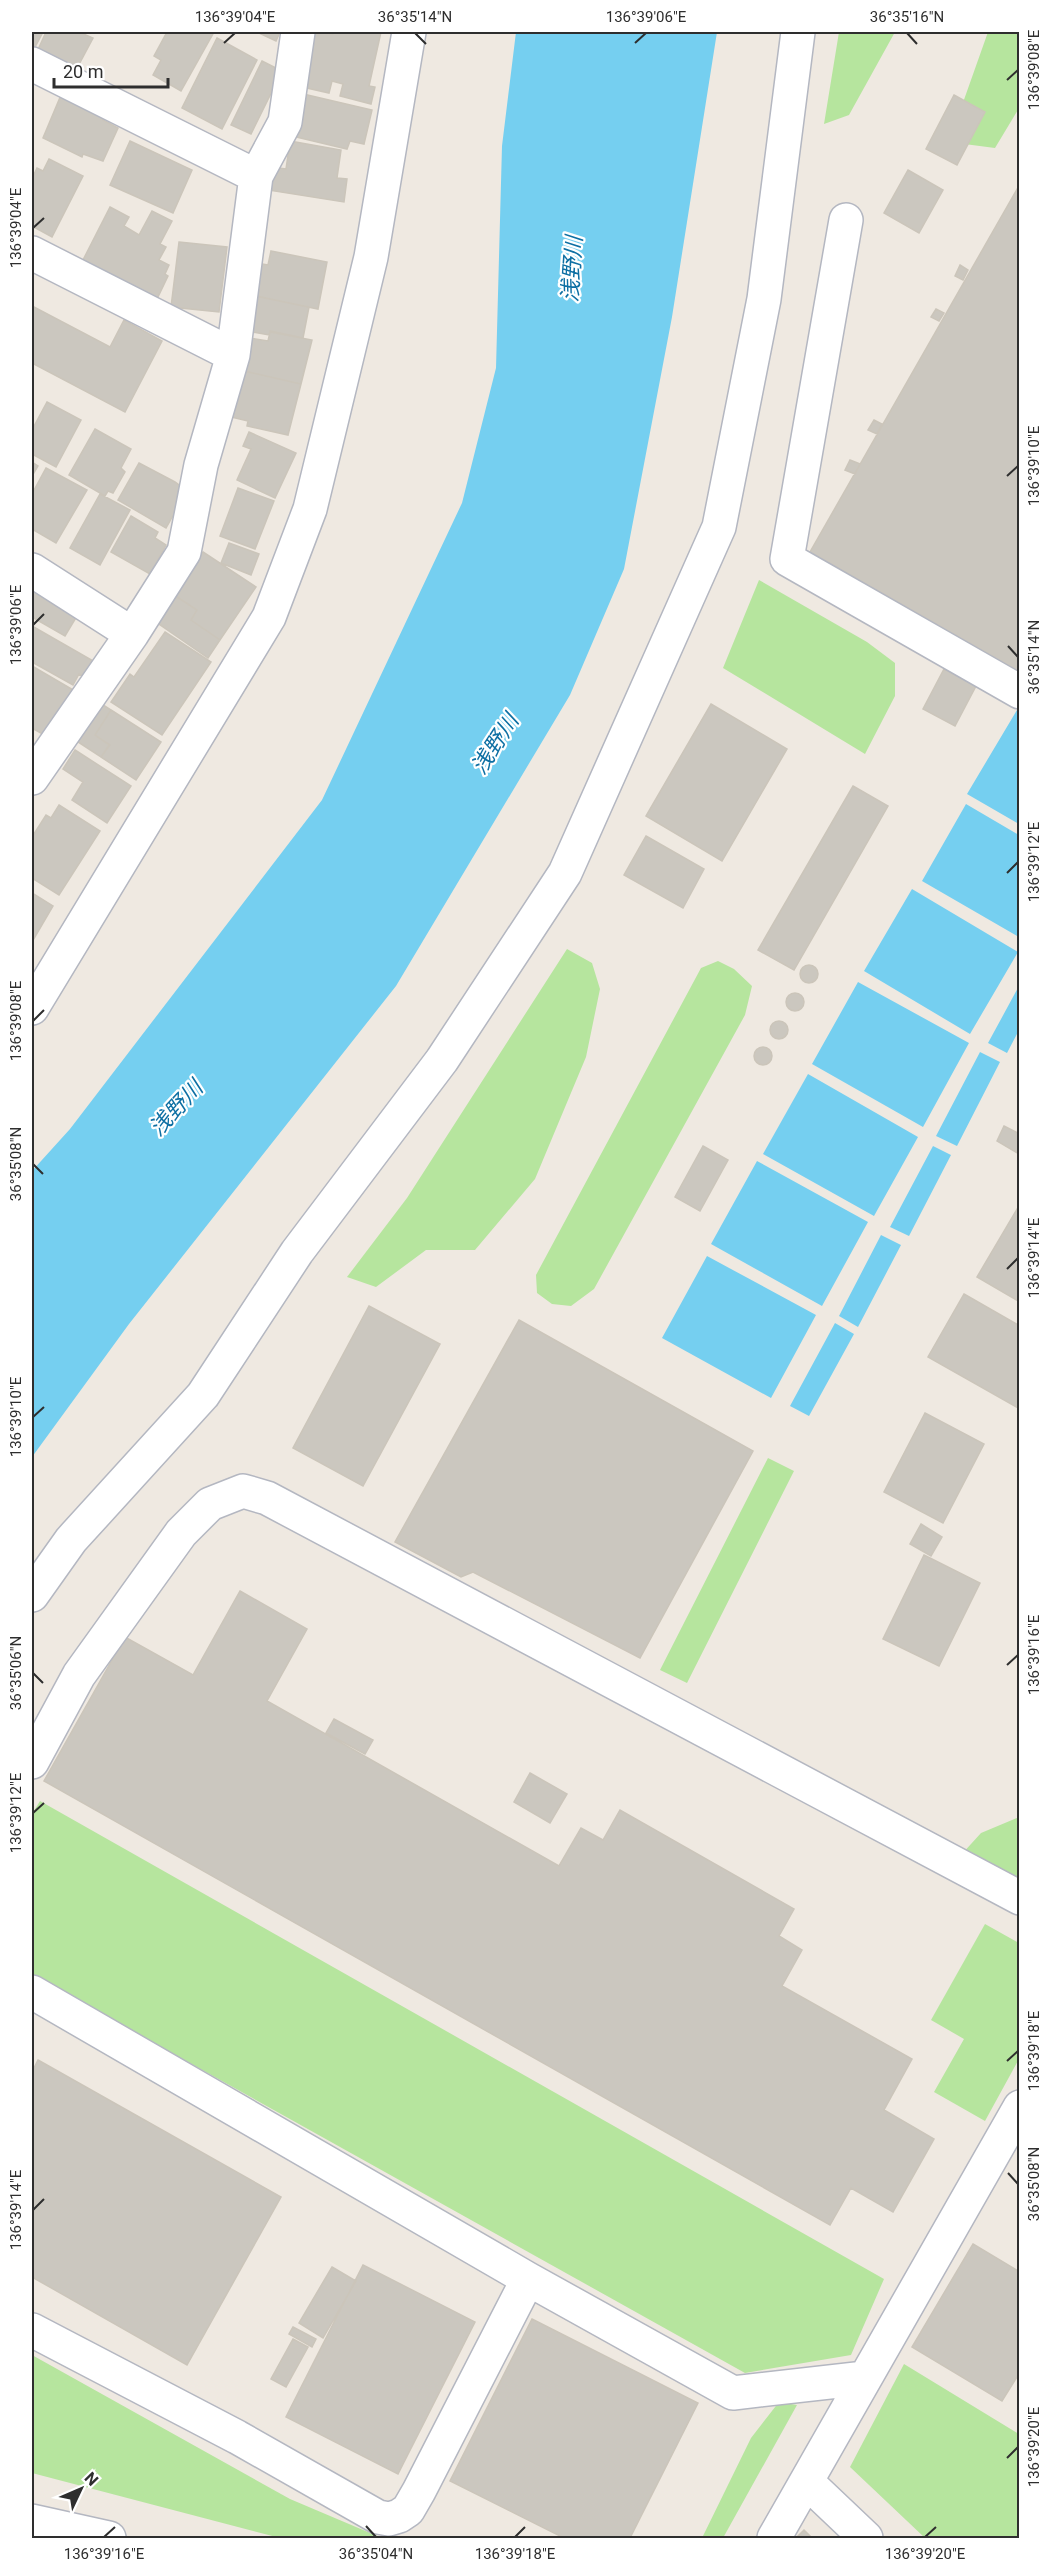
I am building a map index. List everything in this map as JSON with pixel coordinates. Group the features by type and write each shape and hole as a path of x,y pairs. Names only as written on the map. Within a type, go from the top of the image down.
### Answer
{"street":[{"path":"32,778 132,634 184,552 201,465 233,356 256,176 285,122 298,32"},
{"path":"32,1008 273,606 310,509 368,268 409,32"},
{"path":"32,1595 71,1540 202,1395 297,1252 442,1060 565,873 719,527 764,299 798,32"},
{"path":"32,64 256,176"},
{"path":"846,220 787,559 1020,692"},
{"path":"32,253 233,356"},
{"path":"32,570 132,634"},
{"path":"32,1762 79,1675 181,1533 210,1504 243,1491 267,1498 1020,1898"},
{"path":"32,1992 528,2279 733,2393 866,2378"},
{"path":"774,2538 1020,2108"},
{"path":"32,2330 237,2438 361,2508 389,2519 408,2510 528,2279"},
{"path":"807,2482 866,2538"},
{"path":"32,2521 109,2538"}],"green space":[{"path":"839,32 895,32 849,115 824,124"},
{"path":"988,32 1019,32 1019,108 995,148 949,142"},
{"path":"759,580 867,642 895,663 895,696 865,754 723,668"},
{"path":"567,949 592,963 600,989 586,1057 535,1179 475,1250 426,1250 376,1287 347,1277 407,1198"},
{"path":"718,961 734,969 752,986 745,1015 594,1289 571,1306 552,1304 537,1293 536,1275 701,968"},
{"path":"768,1458 794,1471 687,1683 660,1670"},
{"path":"40,1801 884,2279 851,2355 745,2373 32,1975 32,1814"},
{"path":"1019,1817 1019,1885 961,1855 981,1833"},
{"path":"985,1924 1019,1943 1019,2059 985,2121 934,2092 964,2039 931,2020"},
{"path":"32,2355 290,2499 382,2538 280,2538 32,2473"},
{"path":"904,2364 1019,2434 1019,2538 925,2538 850,2467"},
{"path":"779,2402 797,2405 723,2538 702,2538 751,2438"}],"water":[{"name":"浅野川","path":"516,32 717,32 672,317 624,569 570,695 396,986 129,1324 32,1457 32,1171 70,1129 322,800 462,503 496,368 502,146"},
{"path":"1017,710 1020,712 1019,824 967,794"},
{"path":"966,804 1019,835 1019,937 922,881"},
{"path":"912,889 1018,952 970,1034 864,971"},
{"path":"858,982 969,1043 923,1127 812,1064"},
{"path":"1019,986 1019,1030 1007,1053 988,1043"},
{"path":"980,1052 1000,1062 957,1146 936,1136"},
{"path":"808,1074 918,1137 874,1216 763,1154"},
{"path":"933,1146 951,1155 909,1236 890,1227"},
{"path":"757,1161 868,1222 822,1306 711,1244"},
{"path":"881,1235 901,1245 858,1327 839,1316"},
{"path":"707,1256 816,1315 771,1398 662,1338"},
{"path":"835,1323 854,1334 809,1416 790,1406"}],"building":[{"path":"32,32 43,32 34,49 32,48"},
{"path":"46,32 79,32 93,38 76,70 37,52"},
{"path":"167,32 214,32 181,91 153,75 161,60 154,56"},
{"path":"257,32 280,32 276,41"},
{"path":"313,32 333,34 334,32 381,32 369,86 375,87 371,104 340,96 343,84 332,81 329,93 302,87"},
{"path":"217,38 257,60 222,129 182,108"},
{"path":"262,61 282,71 251,134 231,125"},
{"path":"299,93 372,110 364,144 350,141 347,149 296,137 301,115"},
{"path":"61,95 103,115 103,120 118,128 103,161 83,154 82,157 43,138"},
{"path":"954,95 985,112 957,165 926,149"},
{"path":"130,141 192,170 173,213 110,185"},
{"path":"290,141 341,150 337,178 347,179 344,202 268,190 272,167 286,169"},
{"path":"49,159 83,176 52,237 32,226 32,179 37,168 43,171"},
{"path":"908,170 943,190 919,233 884,213"},
{"path":"1020,184 1020,672 810,552"},
{"path":"110,207 129,217 124,226 139,235 152,211 172,221 160,244 166,247 159,260 169,265 165,274 168,276 157,299 83,260"},
{"path":"179,242 227,247 219,312 171,307"},
{"path":"271,251 327,262 318,309 251,295 257,263 268,265"},
{"path":"960,265 968,270 963,280 955,276"},
{"path":"255,296 309,307 303,338 270,331 269,335 252,332"},
{"path":"32,306 110,347 124,320 162,341 125,412 32,363"},
{"path":"936,309 944,313 939,321 931,317"},
{"path":"270,332 312,340 301,384 244,371 250,338 268,341"},
{"path":"244,371 301,384 288,435 247,426 248,421 227,416"},
{"path":"47,402 81,420 56,467 32,454 32,430"},
{"path":"874,420 882,424 877,434 868,430"},
{"path":"95,429 131,449 121,468 125,472 113,493 108,491 105,496 69,475"},
{"path":"249,432 296,453 275,498 237,480 251,449 243,446"},
{"path":"850,460 860,464 855,474 845,470"},
{"path":"32,462 38,466 32,476"},
{"path":"139,463 187,491 166,528 118,500"},
{"path":"46,468 87,490 56,543 32,529 32,494"},
{"path":"238,488 274,501 255,549 220,536"},
{"path":"100,494 130,510 100,565 70,548"},
{"path":"131,516 158,532 155,538 166,545 150,574 111,552"},
{"path":"229,543 259,554 251,575 221,563"},
{"path":"203,552 256,587 220,640 191,620 197,610 174,595"},
{"path":"32,590 77,616 65,636 32,617"},
{"path":"174,595 197,610 191,620 220,640 208,658 156,622"},
{"path":"32,626 95,662 86,678 79,674 73,685 32,662"},
{"path":"165,632 211,662 162,735 111,702 130,674 134,677"},
{"path":"32,666 75,691 46,736 32,728"},
{"path":"944,669 976,686 955,726 923,709"},
{"path":"100,703 111,710 95,735 109,745 101,757 75,740"},
{"path":"711,704 787,749 722,861 646,816"},
{"path":"111,710 161,742 136,780 101,757 110,745 95,735"},
{"path":"75,750 131,786 107,823 72,800 83,782 63,769"},
{"path":"853,786 888,806 794,970 758,950"},
{"path":"59,805 100,831 59,895 32,878 32,837 46,815 51,818"},
{"path":"646,836 704,869 683,908 624,875"},
{"path":"32,893 53,906 32,942"},
{"path":"809,965 815,968 818,974 815,980 809,983 803,980 800,974 803,968"},
{"path":"795,993 801,996 804,1002 801,1008 795,1011 789,1008 786,1002 789,996"},
{"path":"775,1021 783,1021 788,1026 786,1037 775,1039 770,1034 770,1026"},
{"path":"759,1047 767,1047 772,1052 770,1063 759,1065 754,1060 754,1052"},
{"path":"1004,1126 1020,1134 1019,1154 997,1141"},
{"path":"703,1146 728,1160 700,1211 675,1197"},
{"path":"1020,1204 1020,1302 977,1277"},
{"path":"964,1294 1020,1326 1020,1409 928,1357"},
{"path":"369,1306 440,1344 363,1486 293,1448"},
{"path":"519,1320 753,1451 640,1658 473,1572 461,1577 395,1542"},
{"path":"925,1413 984,1444 943,1523 884,1492"},
{"path":"921,1524 942,1537 931,1556 910,1544"},
{"path":"924,1555 980,1583 939,1666 883,1639"},
{"path":"240,1591 307,1629 267,1701 559,1866 581,1828 603,1840 620,1810 794,1909 779,1936 802,1950 782,1986 912,2059 884,2110 934,2139 893,2212 851,2188 830,2225 44,1781 125,1637 193,1675"},
{"path":"334,1719 373,1740 365,1754 326,1733"},
{"path":"530,1773 567,1794 550,1823 514,1802"},
{"path":"38,2060 281,2197 187,2365 32,2277 32,2072"},
{"path":"973,2244 1020,2272 1020,2372 1002,2401 912,2347"},
{"path":"363,2265 475,2322 398,2474 286,2417"},
{"path":"332,2267 356,2281 323,2338 299,2323"},
{"path":"532,2319 698,2403 630,2538 564,2538 450,2481"},
{"path":"293,2327 316,2339 312,2347 289,2334"},
{"path":"293,2339 308,2347 286,2387 271,2379"},
{"path":"804,2530 812,2538 796,2538"}]}
